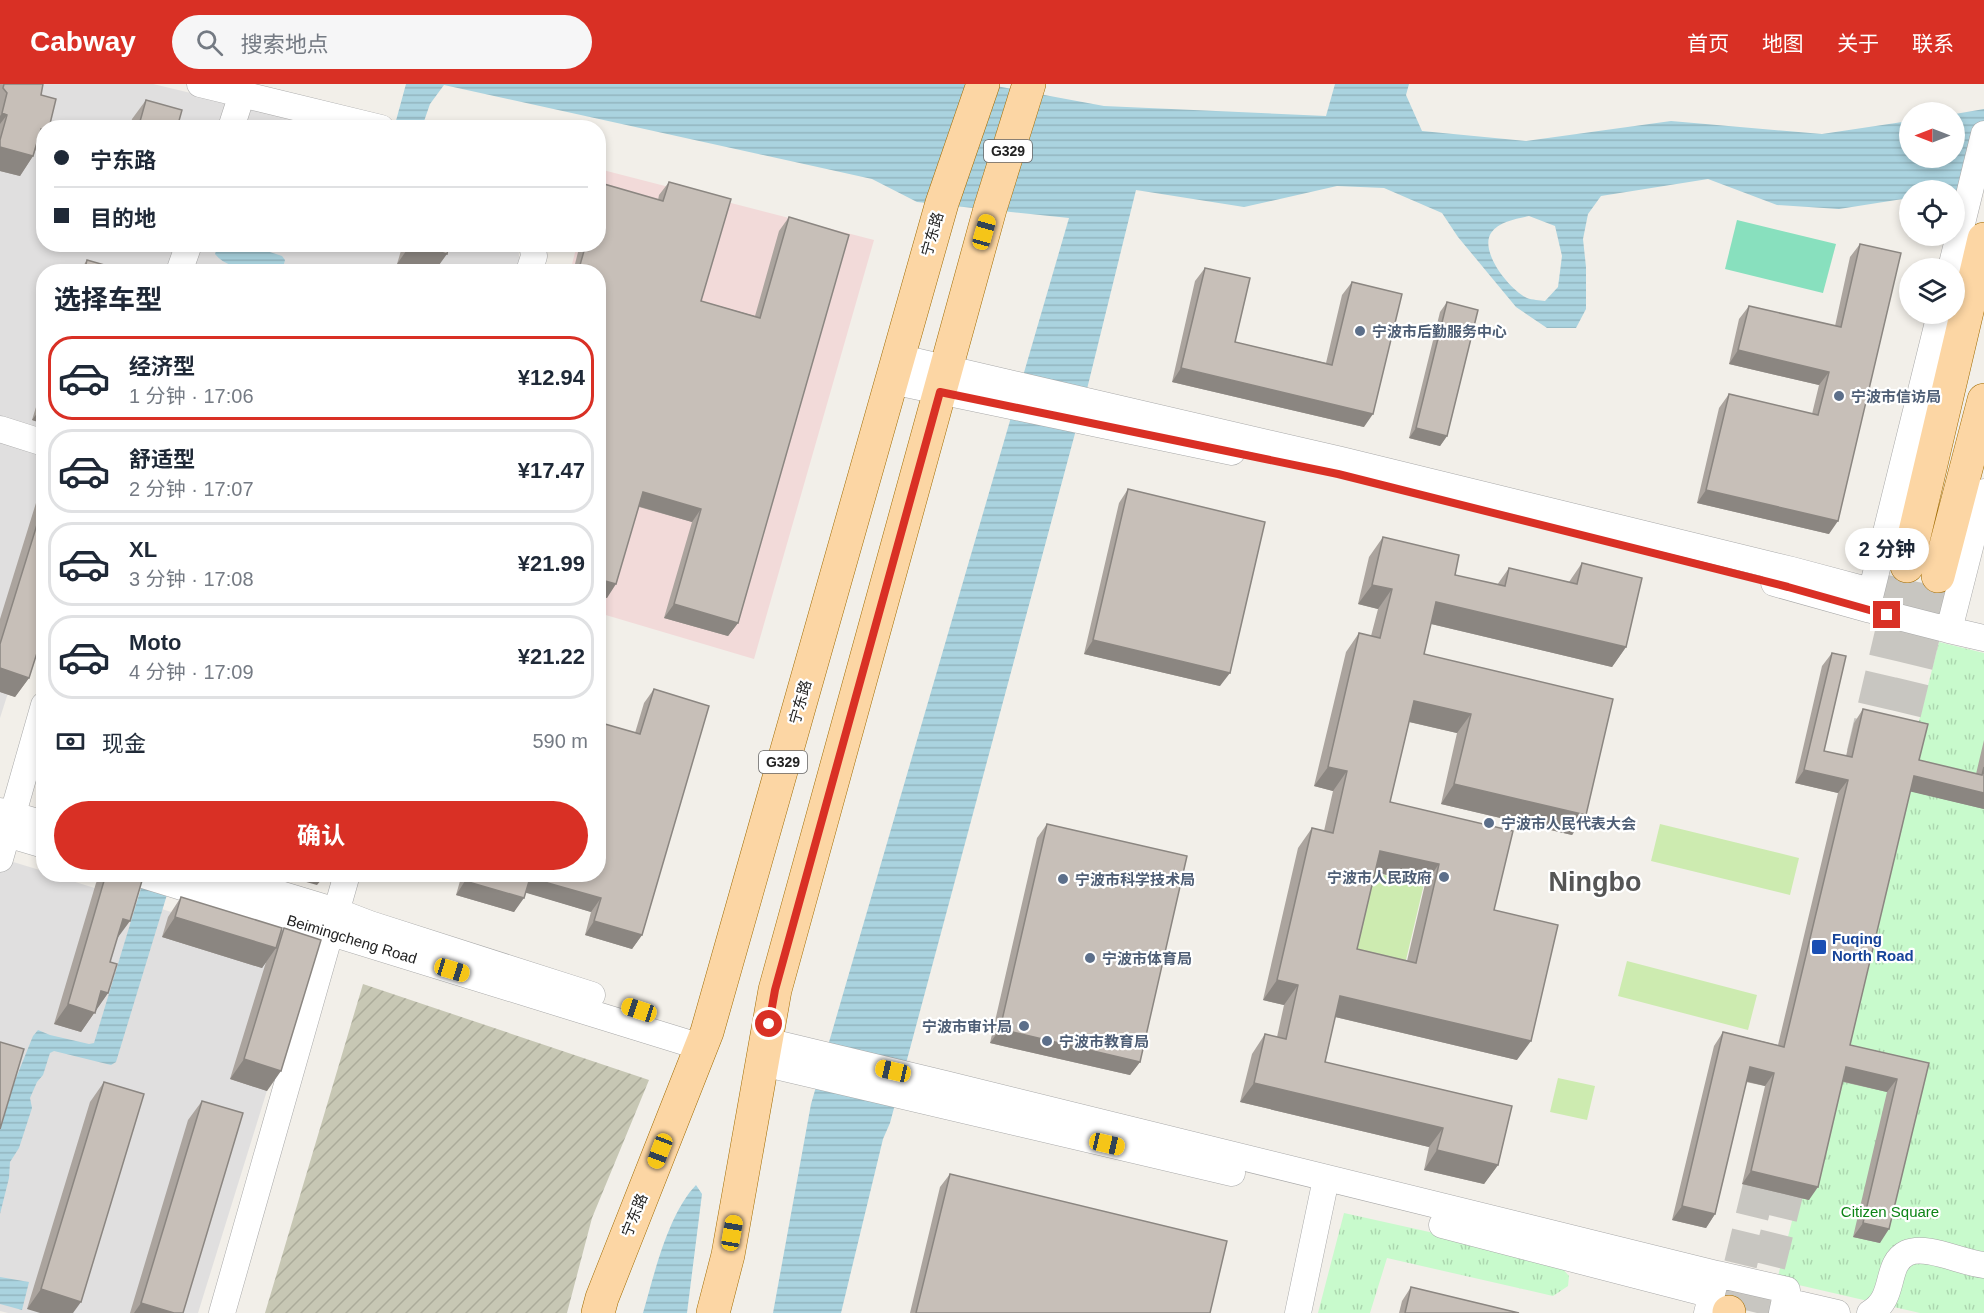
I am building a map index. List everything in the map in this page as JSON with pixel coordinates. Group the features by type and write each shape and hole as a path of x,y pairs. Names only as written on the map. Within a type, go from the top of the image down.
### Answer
{"main road":[{"name":"宁东路","path":"597,1313 704,1039 942,203 982,86"},
{"name":"G329","path":"713,1313 728,1255 775,990 990,209 1028,88"},
{"path":"1908,566 1984,239"},
{"path":"1938,576 1984,400"}],"street":[{"path":"200,84 349,120"},
{"path":"234,120 243,94"},
{"path":"1954,258 1984,134"},
{"path":"1869,600 1938,324"},
{"path":"894,369 1338,474 1788,587 1869,600 1949,630 1984,638"},
{"path":"0,429 36,440"},
{"path":"1949,630 1984,492"},
{"path":"4,830 36,730"},
{"path":"4,830 36,825"},
{"path":"4,830 36,842"},
{"name":"Beimingcheng Road","path":"173,882 334,921 370,924 704,1039"},
{"name":"Beimingcheng Road","path":"234,882 334,921"},
{"path":"222,1313 345,882"},
{"path":"764,1052 1332,1188 1719,1301 1787,1290 1783,1307 1837,1313"},
{"path":"1298,1313 1332,1188"},
{"path":"1311,1313 1332,1188"},
{"path":"1869,1313 1877,1309 1884,1301 1898,1258 1908,1252 1928,1251 1984,1264"}],"shaded area":[{"path":"0,84 153,84 304,120 36,120 36,252 519,252 520,264 36,264 36,605 0,718"},
{"path":"606,171 874,240 754,659 606,615 606,264 572,264 575,252 606,252"},
{"path":"0,858 36,869 36,882 75,882 309,955 198,1313 8,1313 0,1311"},
{"path":"363,984 649,1080 592,1218 567,1313 265,1313"}],"green space":[{"path":"1737,220 1836,244 1823,293 1725,269"},
{"name":"Citizen Square","path":"1939,642 1984,653 1984,1313 1920,1313 1777,1280"},
{"path":"1660,824 1799,858 1790,895 1651,861"},
{"path":"1367,871 1424,884 1401,981 1345,968"},
{"path":"1627,961 1757,995 1748,1030 1618,996"},
{"path":"1558,1078 1595,1086 1587,1120 1550,1112"},
{"path":"1344,1213 1555,1260 1569,1276 1568,1286 1553,1296 1387,1258 1370,1313 1318,1313"}],"water":[{"path":"406,84 985,84 1104,106 1326,116 1335,84 1409,84 1406,95 1422,131 1526,141 1671,121 1822,134 1899,122 1899,168 1965,168 1965,112 1984,109 1984,190 1965,190 1965,180 1899,180 1899,200 1839,209 1777,205 1708,179 1601,196 1588,214 1583,239 1586,309 1576,328 1547,328 1516,307 1458,237 1442,213 1384,188 1337,186 1244,207 1136,190 1088,385 890,1123 883,1139 841,1313 773,1313 811,1104 1069,218 917,202 872,179 444,85 430,104 424,120 396,120","holes":["1529,216 1555,226 1562,256 1558,287 1545,301 1534,300 1520,294 1505,279 1493,260 1488,241 1494,229 1503,223"]},
{"path":"216,252 270,252 282,256 285,260 284,264 228,264 215,254"},
{"path":"143,882 171,882 116,1062 111,1065 54,1051 50,1053 43,1075 30,1098 32,1108 19,1148 10,1162 9,1178 0,1214 0,1126 8,1098 33,1036 38,1030 50,1035 89,1044 94,1043"},
{"path":"696,1185 702,1194 687,1313 643,1313 670,1228 686,1197"},
{"path":"0,1277 29,1282 22,1310 0,1304"}],"building":[{"path":"4,84 43,84 41,95 56,99 51,120 36,120 36,146 33,156 0,147 7,115 2,113 7,93 3,88"},
{"path":"146,100 182,110 179,120 140,120"},
{"path":"669,182 731,199 701,301 760,318 789,217 849,235 738,623 674,604 701,509 643,492 616,584 606,581 606,264 580,264 584,252 606,252 606,185 663,201"},
{"name":"宁波市信访局","path":"1860,244 1901,253 1838,521 1706,490 1729,394 1818,415 1829,372 1738,350 1749,306 1841,327"},
{"path":"87,260 101,264 86,264"},
{"name":"宁波市后勤服务中心","path":"1205,268 1250,278 1235,342 1332,365 1352,282 1402,294 1373,414 1181,368"},
{"path":"1447,302 1478,310 1447,436 1416,428"},
{"path":"1128,489 1265,522 1230,673 1093,640"},
{"path":"36,528 36,656 29,678 0,668 0,644"},
{"name":"宁波市人民政府","path":"1383,537 1459,555 1455,575 1505,586 1509,568 1577,584 1582,563 1642,578 1626,647 1436,602 1424,654 1613,699 1586,815 1454,784 1471,714 1414,701 1390,802 1513,831 1494,910 1558,925 1531,1041 1340,996 1325,1062 1512,1106 1498,1165 1437,1150 1443,1128 1254,1083 1265,1034 1286,1039 1298,985 1277,980 1312,828 1333,833 1347,771 1328,767 1359,633 1380,638 1392,589 1372,585","holes":["1380,851 1439,864 1416,963 1357,949"]},
{"name":"Fuqing North Road","path":"1832,653 1846,656 1824,751 1852,757 1863,709 1928,724 1919,760 1982,775 1984,767 1984,793 1914,776 1850,1045 1929,1063 1889,1229 1863,1223 1897,1079 1846,1067 1818,1187 1751,1171 1774,1073 1750,1067 1715,1214 1682,1206 1723,1032 1784,1047 1848,780 1804,770"},
{"path":"654,689 709,706 642,935 594,921 601,898 544,882 606,882 606,724 640,734"},
{"path":"1047,824 1187,856 1140,1062 1000,1029"},
{"path":"104,882 142,882 130,921 123,919 110,962 117,964 108,993 101,991 95,1013 68,1004"},
{"path":"468,882 529,882 524,898"},
{"path":"181,897 282,928 276,948 175,917"},
{"path":"284,928 321,940 281,1071 244,1059"},
{"path":"0,1042 24,1049 0,1129"},
{"path":"104,1082 144,1094 81,1302 41,1289"},
{"path":"202,1101 243,1113 183,1313 174,1313 141,1303"},
{"path":"950,1174 1227,1241 1210,1313 916,1313"},
{"path":"1411,1287 1519,1313 1405,1313"}],"tunnel":[{"path":"1863,754 1907,566"},
{"path":"1893,761 1938,576"},
{"path":"1729,1312 1769,1146"},
{"path":"1757,1313 1797,1152"}],"place":[{"name":"宁波市后勤服务中心","path":"1360,331"},
{"name":"宁波市信访局","path":"1839,396"},
{"name":"宁波市人民代表大会","path":"1489,823"},
{"name":"宁波市人民政府","path":"1444,877"},
{"name":"宁波市科学技术局","path":"1063,879"},
{"name":"Fuqing North Road","path":"1819,947"},
{"name":"宁波市体育局","path":"1090,958"},
{"name":"宁波市审计局","path":"1024,1026"},
{"name":"宁波市教育局","path":"1047,1041"}],"district":[{"name":"Ningbo","path":"1595,882"}],"route":[{"path":"769,1024 775,990 940,392 1338,474 1788,587 1887,615"}]}
